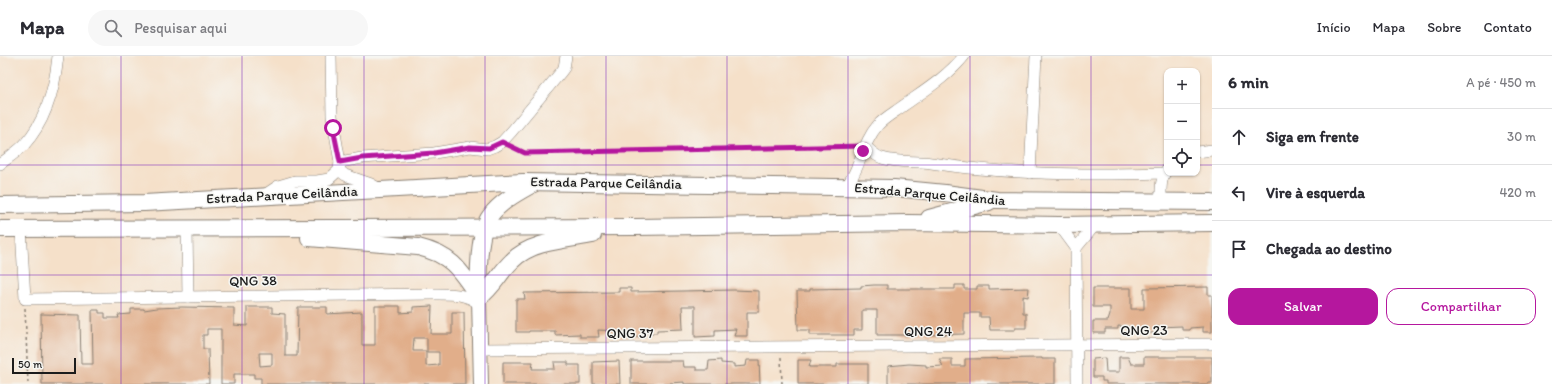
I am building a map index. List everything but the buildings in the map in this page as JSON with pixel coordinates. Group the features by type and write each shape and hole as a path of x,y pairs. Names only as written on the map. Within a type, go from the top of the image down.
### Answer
{"highway":[{"name":"Estrada Parque Ceilândia","path":"0,205 144,203 536,182 894,188 997,200 1212,202"},
{"path":"479,301 479,268 483,228 489,217 506,200 536,182"},
{"path":"908,223 997,200"},
{"name":"Estrada Parque Ceilândia","path":"0,229 187,230 636,227 908,223 1059,225 1212,223"},
{"path":"479,301 513,260 522,253 535,247 636,227"},
{"path":"215,229 418,247 432,250 444,256 464,275 479,301"}],"main road":[{"path":"479,301 481,384"}],"street":[{"path":"0,164 25,144 35,130 45,111 51,92 58,56"},
{"path":"331,56 332,116 340,166 345,175 371,184 381,190"},
{"path":"262,196 278,186 295,181 329,180 340,166 362,158 434,153 470,147 489,148 502,142 526,116 562,72 566,56"},
{"path":"846,187 855,174 869,136 879,124 937,82 964,56"},
{"path":"1030,173 1036,56"},
{"path":"865,146 875,154 887,159 916,161 950,167 992,171 1030,173 1164,171"},
{"path":"1200,152 1212,150"},
{"path":"1161,201 1162,182 1164,176"},
{"path":"1076,248 1096,224"},
{"path":"1059,225 1076,248 1076,384"},
{"path":"21,229 25,299"},
{"path":"187,230 188,297"},
{"name":"QNG 38","path":"25,299 446,294 469,297 479,301"},
{"name":"QNG 23","path":"1076,345 1212,344"},
{"name":"QNG 24","path":"780,347 1076,345"},
{"name":"QNG 37","path":"480,349 780,347"}],"path":[{"path":"502,142 525,153 865,146"},
{"path":"25,299 28,384"},
{"path":"780,347 782,384"}],"route":[{"path":"333,128 340,162 362,158 408,156 470,147 487,149 502,142 525,153 865,146 863,151"}]}
